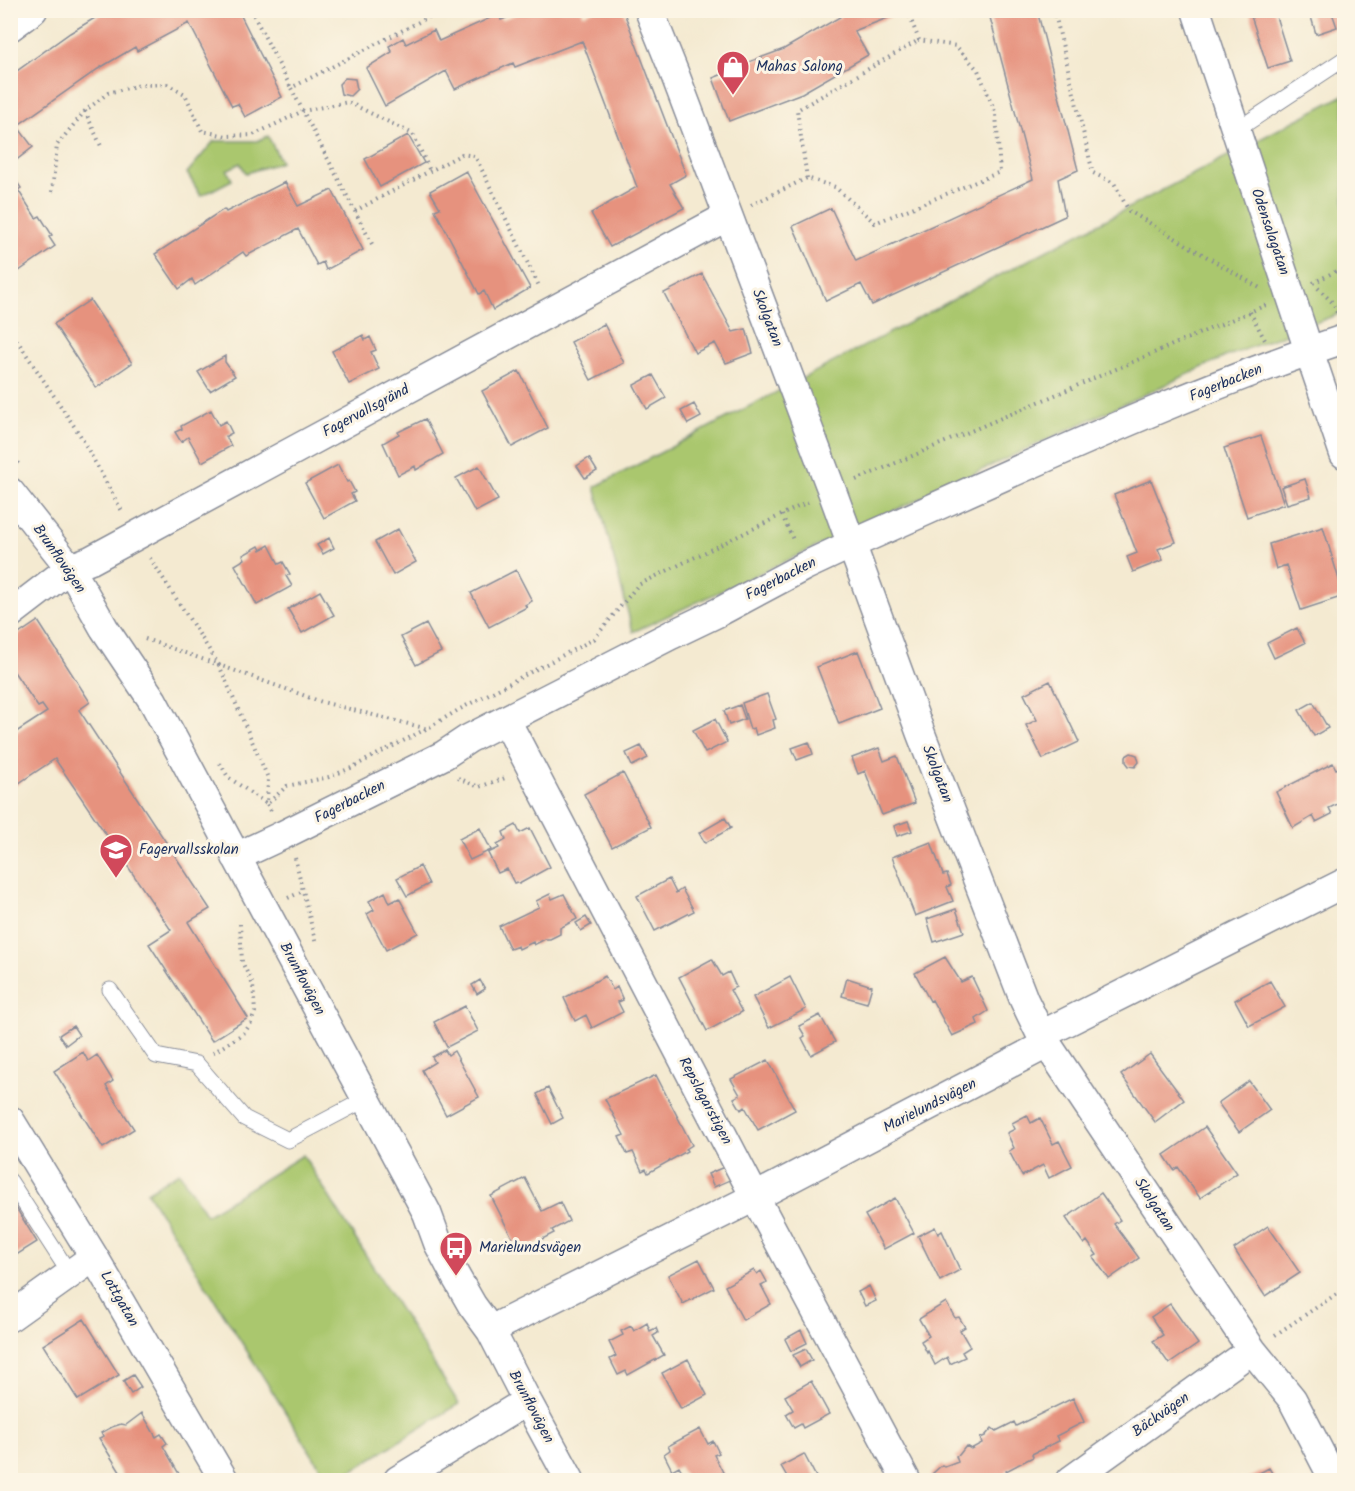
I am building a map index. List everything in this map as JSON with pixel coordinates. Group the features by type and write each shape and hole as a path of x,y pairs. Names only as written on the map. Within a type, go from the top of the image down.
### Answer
{"street":[{"path":"10,27 33,10"},
{"name":"Skolgatan","path":"649,10 852,544 921,734 1024,1000 1044,1040 1252,1350 1292,1399 1334,1480"},
{"name":"Odensalagatan","path":"1196,10 1235,131 1294,293 1309,351 1344,454"},
{"name":"Fagervallsgränd","path":"10,614 70,568 91,560 728,216"},
{"name":"Fagerbacken","path":"236,857 444,754 468,739 805,566 1142,416 1309,351 1341,326"},
{"name":"Brunflovägen","path":"17,482 104,628 153,701 427,1213 438,1243 456,1277 472,1305 491,1330 570,1480"},
{"name":"Repslagarstigen","path":"506,720 755,1197 906,1480"},
{"name":"Marielundsvägen","path":"491,1330 755,1197 1044,1040 1344,883"},
{"name":"Lottgatan","path":"10,1120 94,1257 224,1480"},
{"path":"10,1317 94,1257"},
{"name":"Bäckvägen","path":"1071,1480 1252,1350"},
{"path":"398,1480 527,1401"}],"lane":[{"path":"1235,131 1344,59"},
{"path":"110,990 156,1056 197,1064 244,1118 288,1140 366,1099"},
{"path":"10,1180 70,1274"}],"path":[{"path":"250,10 372,244"},
{"path":"907,10 919,40"},
{"path":"1054,10 1093,173 1114,183 1129,211 1294,293 1334,304 1341,326"},
{"path":"291,88 436,13"},
{"path":"728,216 807,178 835,187 875,223 1000,172 996,114 978,70 956,46 919,40 797,110 807,178"},
{"path":"52,192 57,146 86,111 108,93 140,85 167,84 185,94 202,131 227,136 253,135 303,111 348,102 413,134 430,171"},
{"path":"86,111 100,146"},
{"path":"355,211 462,154 475,156 552,311"},
{"path":"267,804 287,786 329,777 351,768 594,639 638,585 832,491 1294,293 1344,267"},
{"path":"10,330 80,435 135,535 219,665 268,778 267,804"},
{"path":"10,453 17,482"},
{"path":"104,628 147,640 322,702 428,728 456,777 479,787 516,774 529,766"},
{"path":"141,631 153,650"},
{"path":"216,758 228,777 267,804 284,835 297,860 317,950"},
{"path":"197,1064 243,1033 251,1023 255,1012 253,986 242,962 240,921 303,891"},
{"path":"1252,1350 1344,1289"}],"green space":[{"path":"1344,95 1344,312 1225,357 633,632 595,487"},
{"path":"268,136 281,162 246,173 240,163 227,170 232,180 201,196 187,173 214,141 257,141"},
{"path":"303,1155 459,1404 337,1480 328,1480 147,1192 179,1172 206,1215"}],"building":[{"path":"108,10 238,10 282,97 245,117 238,104 232,106 189,23 137,51 135,47 98,69 17,126 33,147 10,165 10,76 70,33"},
{"path":"527,10 582,10 583,15 595,10 623,10 686,175 670,184 684,208 610,247 591,213 637,187 582,41 515,67 513,63 455,89 446,71 385,106 366,68 392,52 389,46 403,38 406,44 434,30 439,41 499,14 501,20"},
{"path":"838,10 888,10 890,17 854,31 868,55 802,93 729,121 713,78 728,72 727,70 784,49 840,17"},
{"path":"988,10 1037,10 1078,170 1058,179 1065,216 872,305 861,284 826,301 793,226 831,208 856,261 1033,179"},
{"path":"1249,10 1274,10 1290,61 1268,68"},
{"path":"1309,10 1331,10 1337,27 1316,34"},
{"path":"345,78 355,79 357,89 350,96 341,94 339,84"},
{"path":"408,135 424,163 380,187 365,159"},
{"path":"466,171 530,288 493,310 484,291 479,294 435,210 440,208 430,191"},
{"path":"10,172 21,188 18,190 36,218 40,216 52,235 49,237 55,246 19,271 10,258"},
{"path":"285,182 298,206 332,190 363,250 326,270 323,262 317,265 298,229 246,256 243,252 195,285 192,279 179,289 155,254 224,209 226,212"},
{"path":"702,274 733,332 746,329 753,353 726,363 715,343 695,353 664,293"},
{"path":"90,300 132,363 96,388 54,324"},
{"path":"604,324 624,363 591,380 571,342"},
{"path":"363,335 365,340 370,337 376,350 371,352 379,369 349,384 332,351"},
{"path":"225,356 225,362 235,376 210,391 198,372"},
{"path":"519,371 548,428 512,447 482,391"},
{"path":"653,375 666,398 647,409 634,385"},
{"path":"694,404 701,417 688,424 681,411"},
{"path":"211,410 219,425 226,421 232,433 226,436 231,446 202,462 188,437 181,442 175,432 182,429 181,426"},
{"path":"425,419 443,454 416,470 415,466 398,475 383,443 399,434 398,432"},
{"path":"1261,436 1284,504 1247,517 1224,448"},
{"path":"589,458 597,471 585,478 577,466"},
{"path":"338,465 355,492 351,494 355,501 324,518 305,483"},
{"path":"479,466 498,500 475,512 456,478"},
{"path":"1305,479 1311,497 1287,504 1281,487"},
{"path":"1151,480 1176,542 1158,549 1163,560 1133,572 1127,557 1137,553 1114,495"},
{"path":"1323,527 1344,596 1301,610 1286,565 1276,569 1269,544"},
{"path":"398,529 416,562 393,575 375,542"},
{"path":"329,538 334,548 323,554 317,545"},
{"path":"269,545 279,564 283,562 290,574 286,576 292,586 257,605 235,565 245,559 243,555 259,546 261,550"},
{"path":"516,570 532,601 525,605 527,607 489,627 471,593"},
{"path":"320,591 334,615 302,633 288,609"},
{"path":"38,621 90,702 79,710 210,909 188,922 248,1018 212,1041 149,944 171,930 55,759 10,789 10,736 47,712 42,705 38,707 10,666 10,640"},
{"path":"426,624 441,652 416,665 401,637"},
{"path":"1297,628 1305,643 1274,658 1267,643"},
{"path":"858,651 880,708 839,724 817,667"},
{"path":"1050,681 1079,742 1043,759 1026,725 1037,720 1024,694"},
{"path":"767,694 776,719 773,720 775,728 756,735 754,728 750,729 742,703"},
{"path":"1313,702 1328,728 1314,736 1299,710"},
{"path":"740,705 745,719 729,725 724,711"},
{"path":"715,719 727,742 705,753 693,730"},
{"path":"809,742 813,754 797,760 792,748"},
{"path":"641,746 648,758 632,766 626,753"},
{"path":"879,748 884,761 897,756 915,803 882,815 865,771 858,774 852,758"},
{"path":"1131,753 1137,755 1139,762 1135,767 1129,766 1126,762 1126,756"},
{"path":"1333,763 1336,769 1341,767 1344,772 1344,801 1329,808 1332,814 1316,822 1313,816 1293,828 1276,792"},
{"path":"623,773 651,827 612,847 584,794"},
{"path":"725,818 731,828 705,843 699,833"},
{"path":"908,821 912,831 897,836 894,826"},
{"path":"516,825 520,833 530,828 550,867 519,884 514,883 507,869 498,873 488,853 499,848 497,845 506,840 503,832"},
{"path":"480,828 491,850 470,860 459,839"},
{"path":"931,842 943,875 947,874 951,885 947,887 953,901 915,916 892,857"},
{"path":"420,866 429,884 407,896 397,878"},
{"path":"669,879 676,893 682,889 694,911 655,931 637,896"},
{"path":"385,892 390,903 399,898 418,933 386,950 367,914 374,910 369,901"},
{"path":"550,894 552,899 564,894 577,919 560,928 560,934 550,939 534,945 533,942 519,949 518,946 510,949 499,926 539,907 536,901"},
{"path":"956,909 964,932 934,942 927,919"},
{"path":"586,917 591,925 581,931 576,923"},
{"path":"945,957 961,982 972,977 988,1011 976,1019 978,1024 952,1036 915,973"},
{"path":"712,959 722,976 729,972 736,987 730,990 742,1012 707,1031 679,977"},
{"path":"605,976 613,990 617,987 623,1000 618,1002 623,1012 592,1028 586,1015 575,1021 564,998"},
{"path":"790,977 806,1009 769,1028 753,997"},
{"path":"847,978 872,986 867,1003 842,996"},
{"path":"480,980 485,989 477,994 472,985"},
{"path":"1270,981 1285,1007 1249,1026 1235,1000"},
{"path":"465,1006 478,1031 447,1047 434,1022"},
{"path":"820,1015 835,1042 811,1055 802,1038 805,1036 799,1026"},
{"path":"73,1026 79,1035 66,1045 59,1035"},
{"path":"445,1050 448,1055 454,1051 479,1097 446,1115 422,1070 435,1062 432,1057"},
{"path":"83,1052 88,1061 97,1055 113,1081 106,1086 134,1129 103,1148 54,1071"},
{"path":"1150,1054 1184,1100 1155,1122 1121,1075"},
{"path":"768,1060 795,1110 758,1130 745,1107 741,1110 734,1098 740,1095 731,1079"},
{"path":"656,1075 692,1145 686,1149 687,1151 648,1173 646,1169 642,1171 633,1152 627,1154 619,1137 624,1135 605,1099"},
{"path":"1249,1081 1270,1110 1239,1132 1218,1103"},
{"path":"548,1088 563,1118 552,1124 537,1094"},
{"path":"1027,1115 1031,1123 1040,1118 1053,1144 1059,1141 1072,1166 1049,1178 1043,1165 1022,1176 1009,1151 1014,1148 1007,1133 1015,1129 1012,1123"},
{"path":"1205,1127 1237,1173 1200,1198 1178,1167 1174,1170 1164,1155"},
{"path":"724,1167 730,1180 714,1187 708,1174"},
{"path":"525,1178 542,1211 560,1202 569,1221 552,1230 554,1233 519,1251 491,1196"},
{"path":"1101,1193 1120,1220 1114,1224 1139,1258 1109,1279 1093,1257 1097,1255 1087,1241 1084,1244 1066,1218"},
{"path":"10,1198 37,1242 10,1259"},
{"path":"895,1198 914,1233 884,1249 865,1215"},
{"path":"1268,1226 1300,1273 1265,1296 1234,1249"},
{"path":"935,1227 938,1234 942,1231 960,1270 940,1281 918,1236"},
{"path":"699,1259 714,1288 683,1304 668,1275"},
{"path":"754,1270 757,1274 761,1271 767,1282 761,1285 771,1304 743,1320 725,1286"},
{"path":"869,1286 876,1301 865,1306 858,1292"},
{"path":"946,1302 955,1318 959,1317 965,1327 960,1330 970,1347 962,1352 965,1357 950,1364 947,1357 935,1365 921,1341 929,1336 919,1319"},
{"path":"1170,1304 1198,1344 1169,1364 1153,1341 1163,1335 1151,1317"},
{"path":"84,1319 119,1375 78,1400 43,1345"},
{"path":"647,1323 650,1331 656,1328 658,1333 653,1336 664,1355 628,1375 626,1371 618,1375 610,1359 616,1356 609,1342 623,1335 621,1331 631,1326 634,1331"},
{"path":"801,1330 807,1343 791,1351 785,1339"},
{"path":"806,1349 812,1360 800,1367 793,1355"},
{"path":"688,1359 707,1395 681,1409 662,1373"},
{"path":"133,1375 141,1387 131,1394 123,1381"},
{"path":"811,1381 829,1414 803,1428 801,1424 794,1428 786,1414 793,1410 785,1396"},
{"path":"1073,1398 1084,1422 1056,1436 1059,1441 1032,1454 1033,1457 1006,1471 1008,1475 997,1480 934,1480 931,1475 942,1465 945,1467 958,1462 956,1456 966,1446 971,1449 982,1443 980,1438 992,1428 996,1431 1014,1422 1016,1426"},
{"path":"142,1413 156,1437 161,1434 167,1443 163,1446 179,1474 168,1480 125,1480 99,1438 104,1436 101,1433 121,1424 126,1425"},
{"path":"700,1429 708,1444 713,1441 719,1453 714,1455 727,1480 687,1480 679,1466 672,1470 664,1454 670,1450 668,1446"},
{"path":"804,1454 816,1477 809,1480 789,1480 781,1466"},
{"path":"1269,1468 1276,1480 1246,1480"}],"place":[{"name":"Mahas Salong","path":"733,96"},
{"name":"Fagervallsskolan","path":"116,879"},
{"name":"Marielundsvägen","path":"456,1277"}]}
